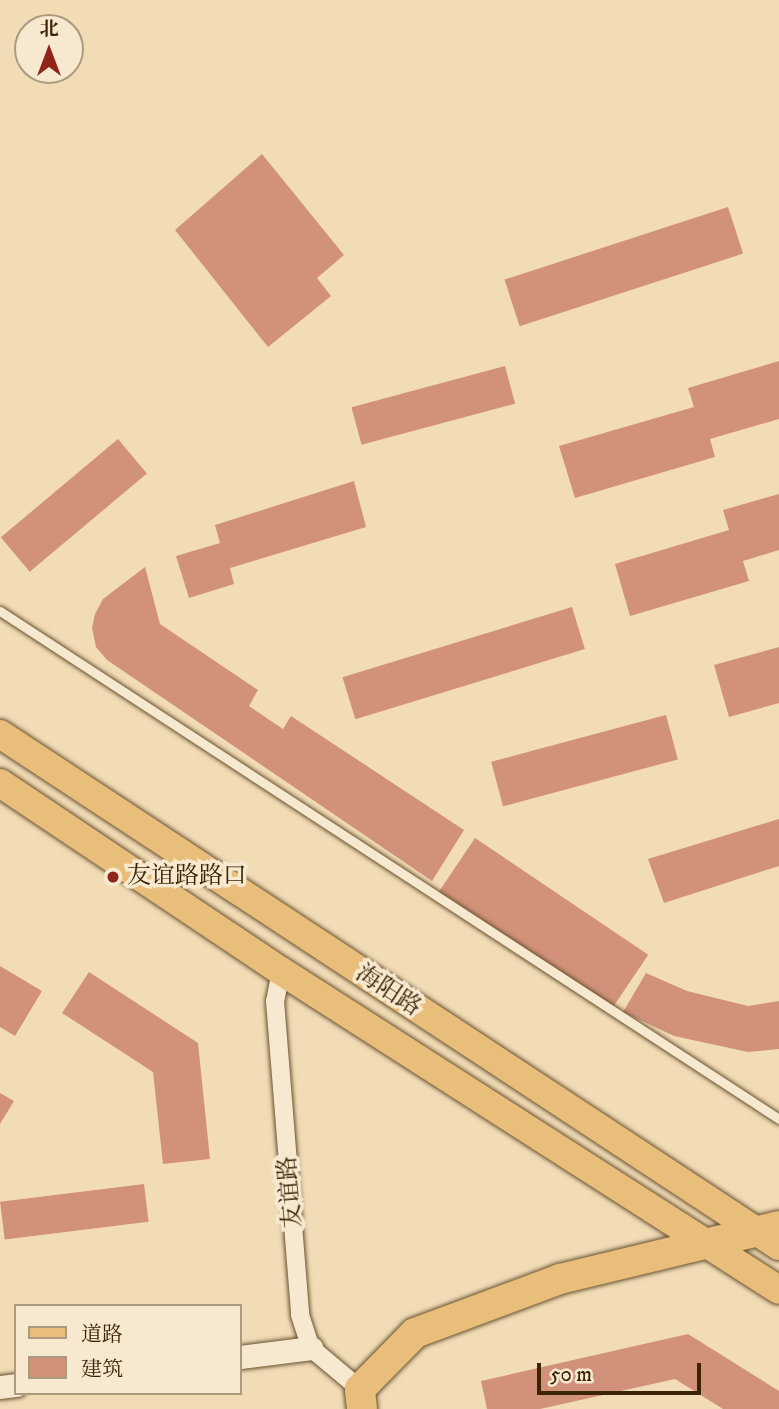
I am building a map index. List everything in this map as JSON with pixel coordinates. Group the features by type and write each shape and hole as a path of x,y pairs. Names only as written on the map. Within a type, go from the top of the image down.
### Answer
{"highway":[{"path":"361,1399 415,1333 560,1279 711,1244 772,1234"}],"main road":[{"name":"海阳路","path":"0,734 772,1234"},
{"name":"海阳路","path":"0,783 281,971 779,1290"}],"street":[{"name":"友谊路","path":"281,971 276,1015 300,1315 311,1348"},
{"path":"242,1357 311,1348 361,1399"}],"lane":[{"path":"0,611 779,1119"}],"building":[{"path":"262,154 344,255 317,278 331,296 268,347 175,230"},
{"path":"728,207 743,254 520,326 505,280"},
{"path":"779,361 779,419 710,439 715,457 575,498 559,446 694,407 688,388"},
{"path":"505,366 515,404 362,445 351,407"},
{"path":"118,439 147,473 30,572 1,537"},
{"path":"354,481 366,527 230,568 234,584 189,598 176,556 220,543 215,525"},
{"path":"779,494 779,550 743,561 749,581 630,616 615,564 729,530 723,510"},
{"path":"145,567 160,624 258,690 249,706 283,729 291,716 464,830 432,881 107,660 96,647 92,628 95,614 103,599"},
{"path":"572,607 585,649 355,719 342,677"},
{"path":"779,647 779,703 729,717 714,665"},
{"path":"666,715 678,759 503,806 491,762"},
{"path":"779,819 779,866 664,903 648,859"},
{"path":"475,838 648,955 612,1009 439,892"},
{"path":"0,966 42,991 15,1036 0,1027"},
{"path":"89,972 198,1043 210,1159 163,1164 153,1072 62,1013"},
{"path":"646,973 687,991 748,1006 779,1001 779,1049 748,1052 674,1036 623,1012"},
{"path":"0,1093 14,1101 0,1124"},
{"path":"144,1184 149,1222 5,1239 0,1202"},
{"path":"688,1334 779,1391 779,1409 723,1409 675,1379 540,1409 487,1409 481,1381"}],"place":[{"name":"友谊路路口","path":"113,877"}]}
